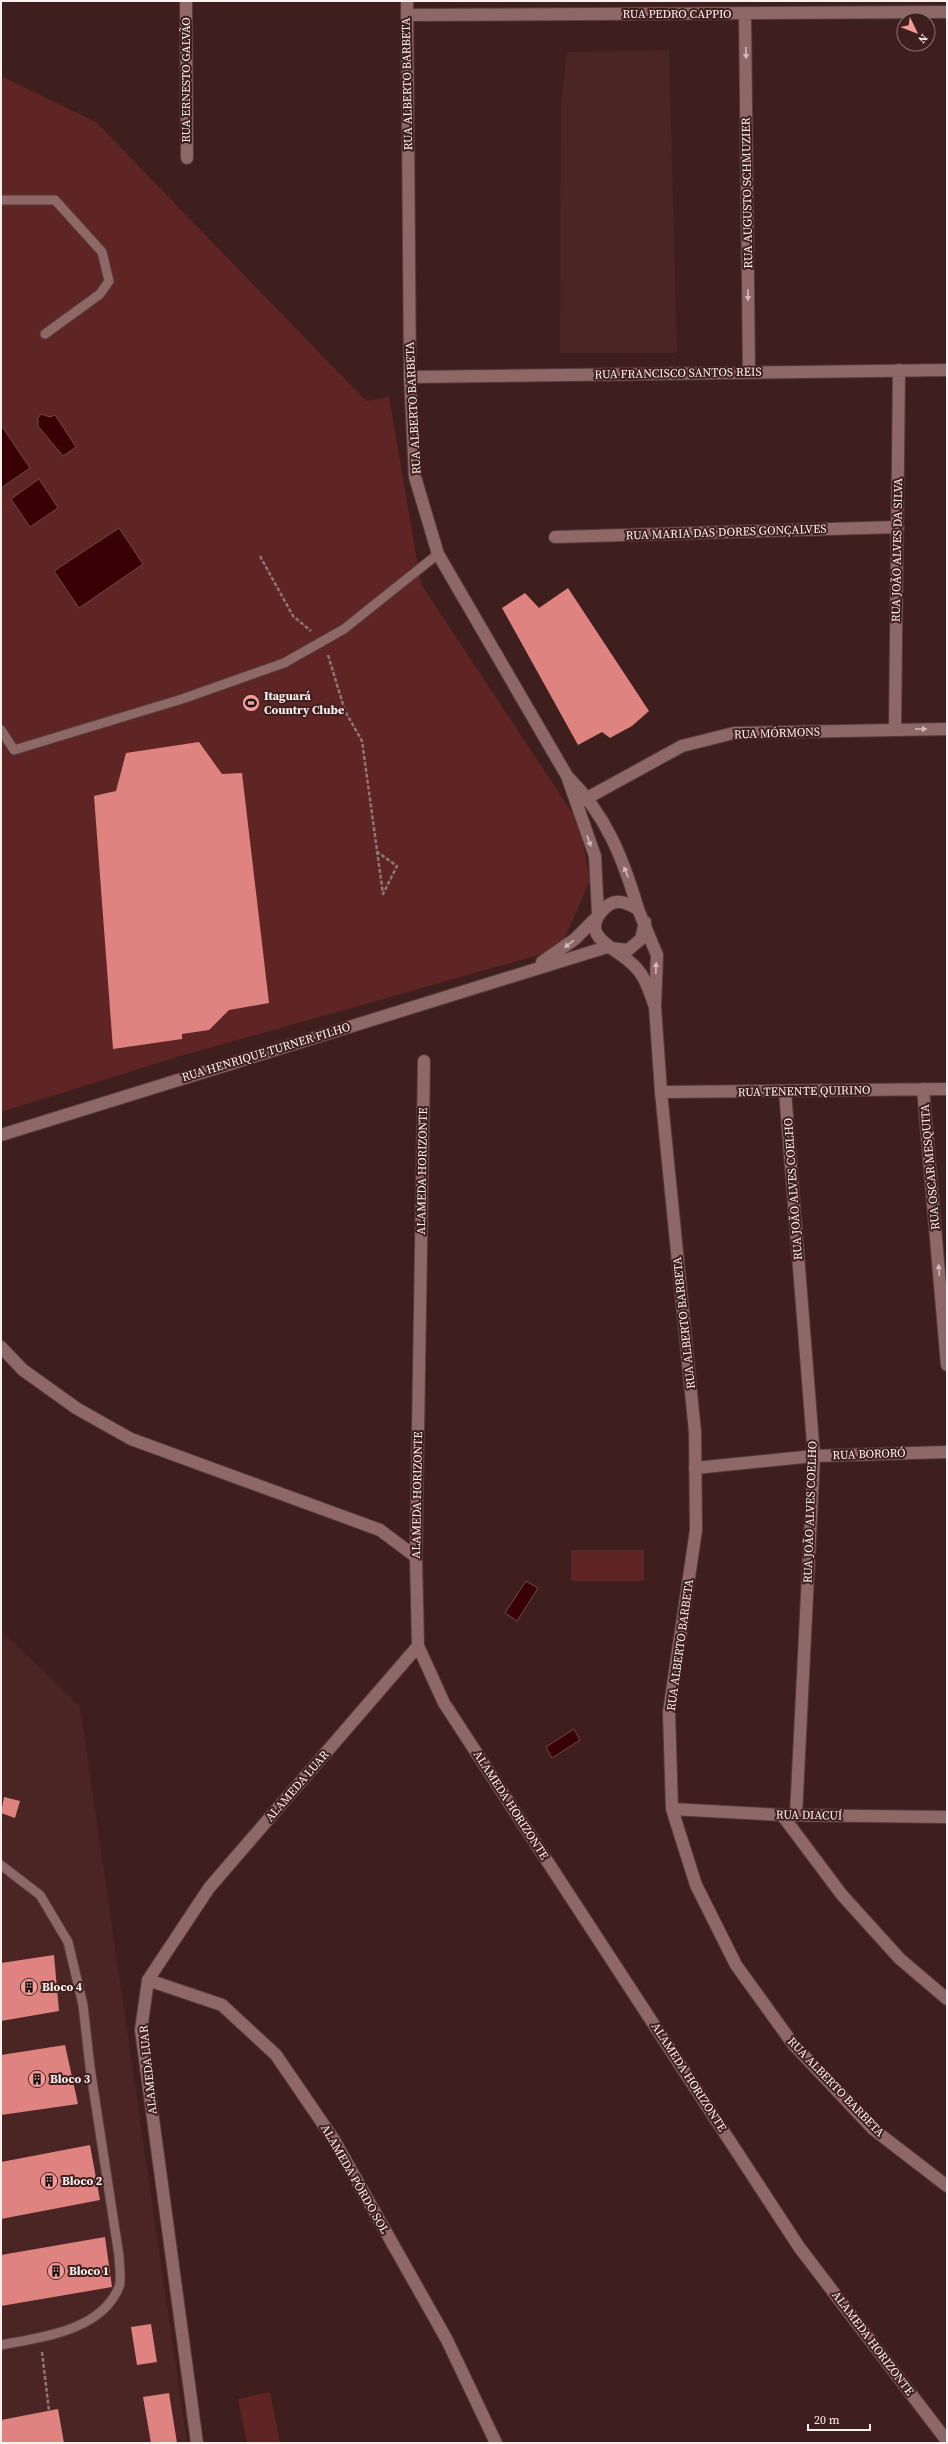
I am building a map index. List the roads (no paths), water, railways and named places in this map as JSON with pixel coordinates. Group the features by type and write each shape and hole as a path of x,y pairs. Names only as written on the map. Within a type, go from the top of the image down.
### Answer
{"street":[{"name":"RUA ERNESTO GALVÃO","path":"186,1 187,158"},
{"name":"RUA ALBERTO BARBETA","path":"407,1 410,377 415,477 438,554 567,776 595,856 598,916"},
{"name":"RUA PEDRO CAPPIO","path":"407,15 947,12"},
{"name":"RUA AUGUSTO SCHMUZIER","path":"745,14 749,372"},
{"name":"RUA JOÃO ALVES DA SILVA","path":"895,729 899,370"},
{"name":"RUA FRANCISCO SANTOS REIS","path":"410,377 947,370"},
{"name":"RUA MARIA DAS DORES GONÇALVES","path":"555,537 898,527"},
{"name":"RUA MÓRMONS","path":"576,805 682,746 734,733 947,729"},
{"name":"RUA ALBERTO BARBETA","path":"567,776 589,798 613,839 638,909"},
{"path":"531,969 561,950 609,904 622,901 638,909 645,922 657,954 655,1007"},
{"path":"598,916 595,929 601,942 630,962 646,981 655,1007"},
{"path":"531,969 608,948 628,950 641,940 645,922"},
{"name":"RUA HENRIQUE TURNER FILHO","path":"1,1135 531,969"},
{"name":"RUA ALBERTO BARBETA","path":"655,1007 695,1432 696,1530 669,1712 672,1809 696,1884 736,1965 793,2044 873,2129 947,2186"},
{"name":"ALAMEDA HORIZONTE","path":"424,1061 416,1557 418,1646 444,1703 799,2247 947,2441"},
{"name":"RUA OSCAR MESQUITA","path":"923,1089 947,1365"},
{"name":"RUA TENENTE QUIRINO","path":"662,1092 947,1089"},
{"name":"RUA JOÃO ALVES COELHO","path":"785,1091 814,1456 796,1815"},
{"path":"1,1348 23,1370 76,1408 131,1439 380,1530 416,1557"},
{"name":"RUA BORORÓ","path":"695,1468 814,1456 947,1452"},
{"name":"ALAMEDA LUAR","path":"197,2443 141,2030 148,1980 209,1888 418,1646"},
{"name":"RUA DIACUÍ","path":"672,1809 782,1815 947,1817"},
{"path":"782,1815 842,1895 900,1959 947,1999"},
{"name":"ALAMEDA PÔRDO SOL","path":"148,1980 222,2005 276,2055 342,2154 447,2340 496,2443"}],"lane":[{"path":"1,200 54,200 102,252 109,282 100,294 45,334"},
{"path":"1,730 14,750 182,699 284,663 344,629 438,554"},
{"path":"1,1865 40,1895 68,1942 83,2004 119,2256 120,2286 100,2313 65,2332 1,2345"}],"place":[{"name":"Itaguará Country Clube","path":"251,703"},
{"name":"Bloco 4","path":"29,1987"},
{"name":"Bloco 3","path":"37,2079"},
{"name":"Bloco 2","path":"49,2181"},
{"name":"Bloco 1","path":"56,2271"}]}
